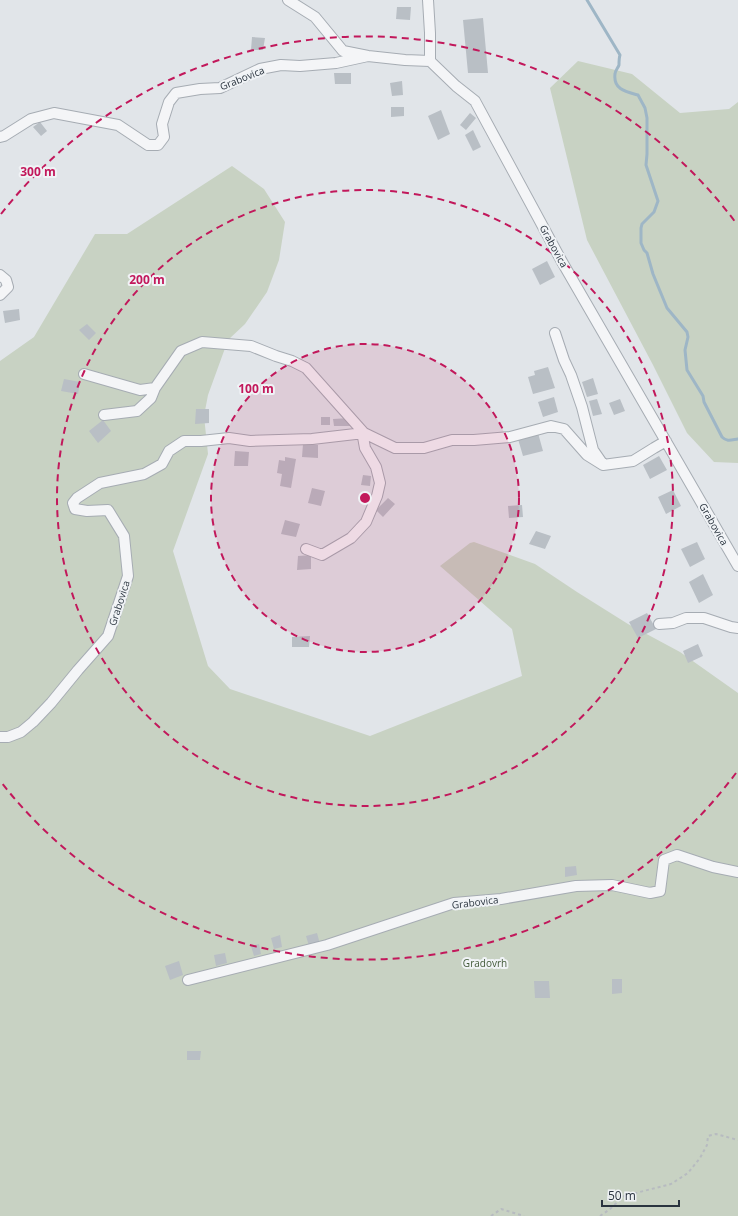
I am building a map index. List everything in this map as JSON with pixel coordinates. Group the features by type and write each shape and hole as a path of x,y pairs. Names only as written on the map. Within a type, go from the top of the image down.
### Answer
{"street":[{"name":"Grabovica","path":"288,0 315,17 343,51 368,56 430,61 456,86 475,101 561,260 738,566"},
{"path":"428,0 430,61"},
{"name":"Grabovica","path":"0,137 31,119 54,114 118,125 148,145 158,145 164,137 162,124 169,102 176,93 200,89 220,88 260,69 281,65 300,66 336,63 368,56"},
{"path":"0,275 6,280 8,287 0,294"},
{"path":"556,333 564,360 582,407 593,450 603,465"},
{"path":"104,415 137,411 151,398 155,388 182,351 202,342 251,346 292,361 306,368 364,433 395,448 424,448 452,440 510,437 551,426 564,428 587,455 603,465 633,461 666,441"},
{"path":"84,374 140,390 155,388"},
{"name":"Grabovica","path":"0,737 8,737 21,732 33,722 108,636 128,576 124,536 108,510 87,511 75,508 73,503 77,498 100,483 144,474 162,464 169,451 184,441 229,438 250,441 312,438 364,433"},
{"path":"306,549 322,555 350,538 366,522 377,496 380,483 376,467 365,448 363,437 364,433"},
{"path":"659,624 686,618 704,618 738,628"},
{"name":"Grabovica","path":"188,980 327,945 454,903 501,899 576,886 612,885 650,893 660,892 664,860 678,855 713,867 738,872"}],"path":[{"path":"600,1216 610,1210 624,1196 671,1184 688,1173 700,1158 707,1145 708,1136 716,1134 738,1140"},
{"path":"491,1216 501,1209 524,1216"}],"green space":[{"path":"578,61 632,74 680,113 729,109 738,102 738,463 714,462 687,433 587,240 550,88"},
{"name":"Gradovrh","path":"232,166 264,189 285,222 279,260 267,292 245,324 228,340 208,395 204,416 208,454 173,551 208,666 230,689 370,736 522,676 512,629 440,566 470,543 474,542 535,564 628,624 680,652 738,693 738,1216 0,1216 0,361 34,337 95,234 127,234"}],"building":[{"path":"397,7 411,7 410,20 396,19"},
{"path":"483,18 488,73 468,73 463,20"},
{"path":"252,37 265,38 263,50 251,50"},
{"path":"334,73 351,73 351,84 335,84"},
{"path":"402,81 403,95 392,96 390,83"},
{"path":"391,107 404,107 404,116 391,117"},
{"path":"441,110 450,134 438,140 428,116"},
{"path":"470,113 476,118 466,130 460,125"},
{"path":"40,122 47,131 41,136 33,127"},
{"path":"473,130 481,147 473,151 465,135"},
{"path":"547,261 555,277 540,285 532,269"},
{"path":"19,309 20,320 5,323 3,311"},
{"path":"87,324 96,333 89,340 79,330"},
{"path":"548,367 555,388 533,394 528,377 535,375 534,371"},
{"path":"593,378 598,394 587,397 582,382"},
{"path":"64,379 80,382 78,394 61,391"},
{"path":"554,397 558,412 543,417 538,402"},
{"path":"597,399 602,414 593,416 589,401"},
{"path":"620,399 625,411 614,415 609,403"},
{"path":"196,409 209,409 209,423 195,424"},
{"path":"321,417 330,417 330,425 321,425"},
{"path":"350,418 350,426 334,426 333,419"},
{"path":"103,420 111,431 98,443 89,431"},
{"path":"538,433 543,451 523,456 518,439"},
{"path":"303,444 318,445 318,458 302,457"},
{"path":"235,451 249,452 248,466 234,466"},
{"path":"659,456 667,470 650,479 643,465"},
{"path":"285,457 296,459 291,488 280,486 282,474 277,473 279,460 285,461"},
{"path":"363,475 371,476 370,486 361,485"},
{"path":"312,488 325,491 321,506 308,503"},
{"path":"673,490 681,506 666,514 658,497"},
{"path":"388,498 395,504 383,517 376,510"},
{"path":"522,505 523,517 509,518 508,506"},
{"path":"285,520 300,524 296,537 281,534"},
{"path":"536,531 551,536 545,549 529,544"},
{"path":"697,542 705,559 690,567 681,549"},
{"path":"311,555 311,569 297,570 298,556"},
{"path":"703,574 713,595 699,603 689,582"},
{"path":"647,613 656,629 638,638 629,622"},
{"path":"310,636 309,647 292,647 292,637"},
{"path":"698,644 703,656 688,663 683,651"},
{"path":"576,866 577,875 565,877 565,867"},
{"path":"317,933 320,944 309,946 306,936"},
{"path":"280,935 282,947 274,949 271,938"},
{"path":"259,944 261,954 254,956 251,946"},
{"path":"225,953 227,963 216,966 214,955"},
{"path":"179,961 183,975 170,980 165,966"},
{"path":"612,979 622,979 622,993 612,994"},
{"path":"534,981 549,981 550,998 535,998"},
{"path":"187,1051 201,1051 200,1060 187,1060"}],"waterway":[{"path":"587,0 620,55 619,65 615,73 616,84 618,87 629,93 638,95 645,108 647,118 646,165 658,201 654,212 642,224 641,243 647,253 653,274 667,308 687,332 688,337 685,350 687,370 703,396 704,402 722,437 727,440 738,439"}]}
